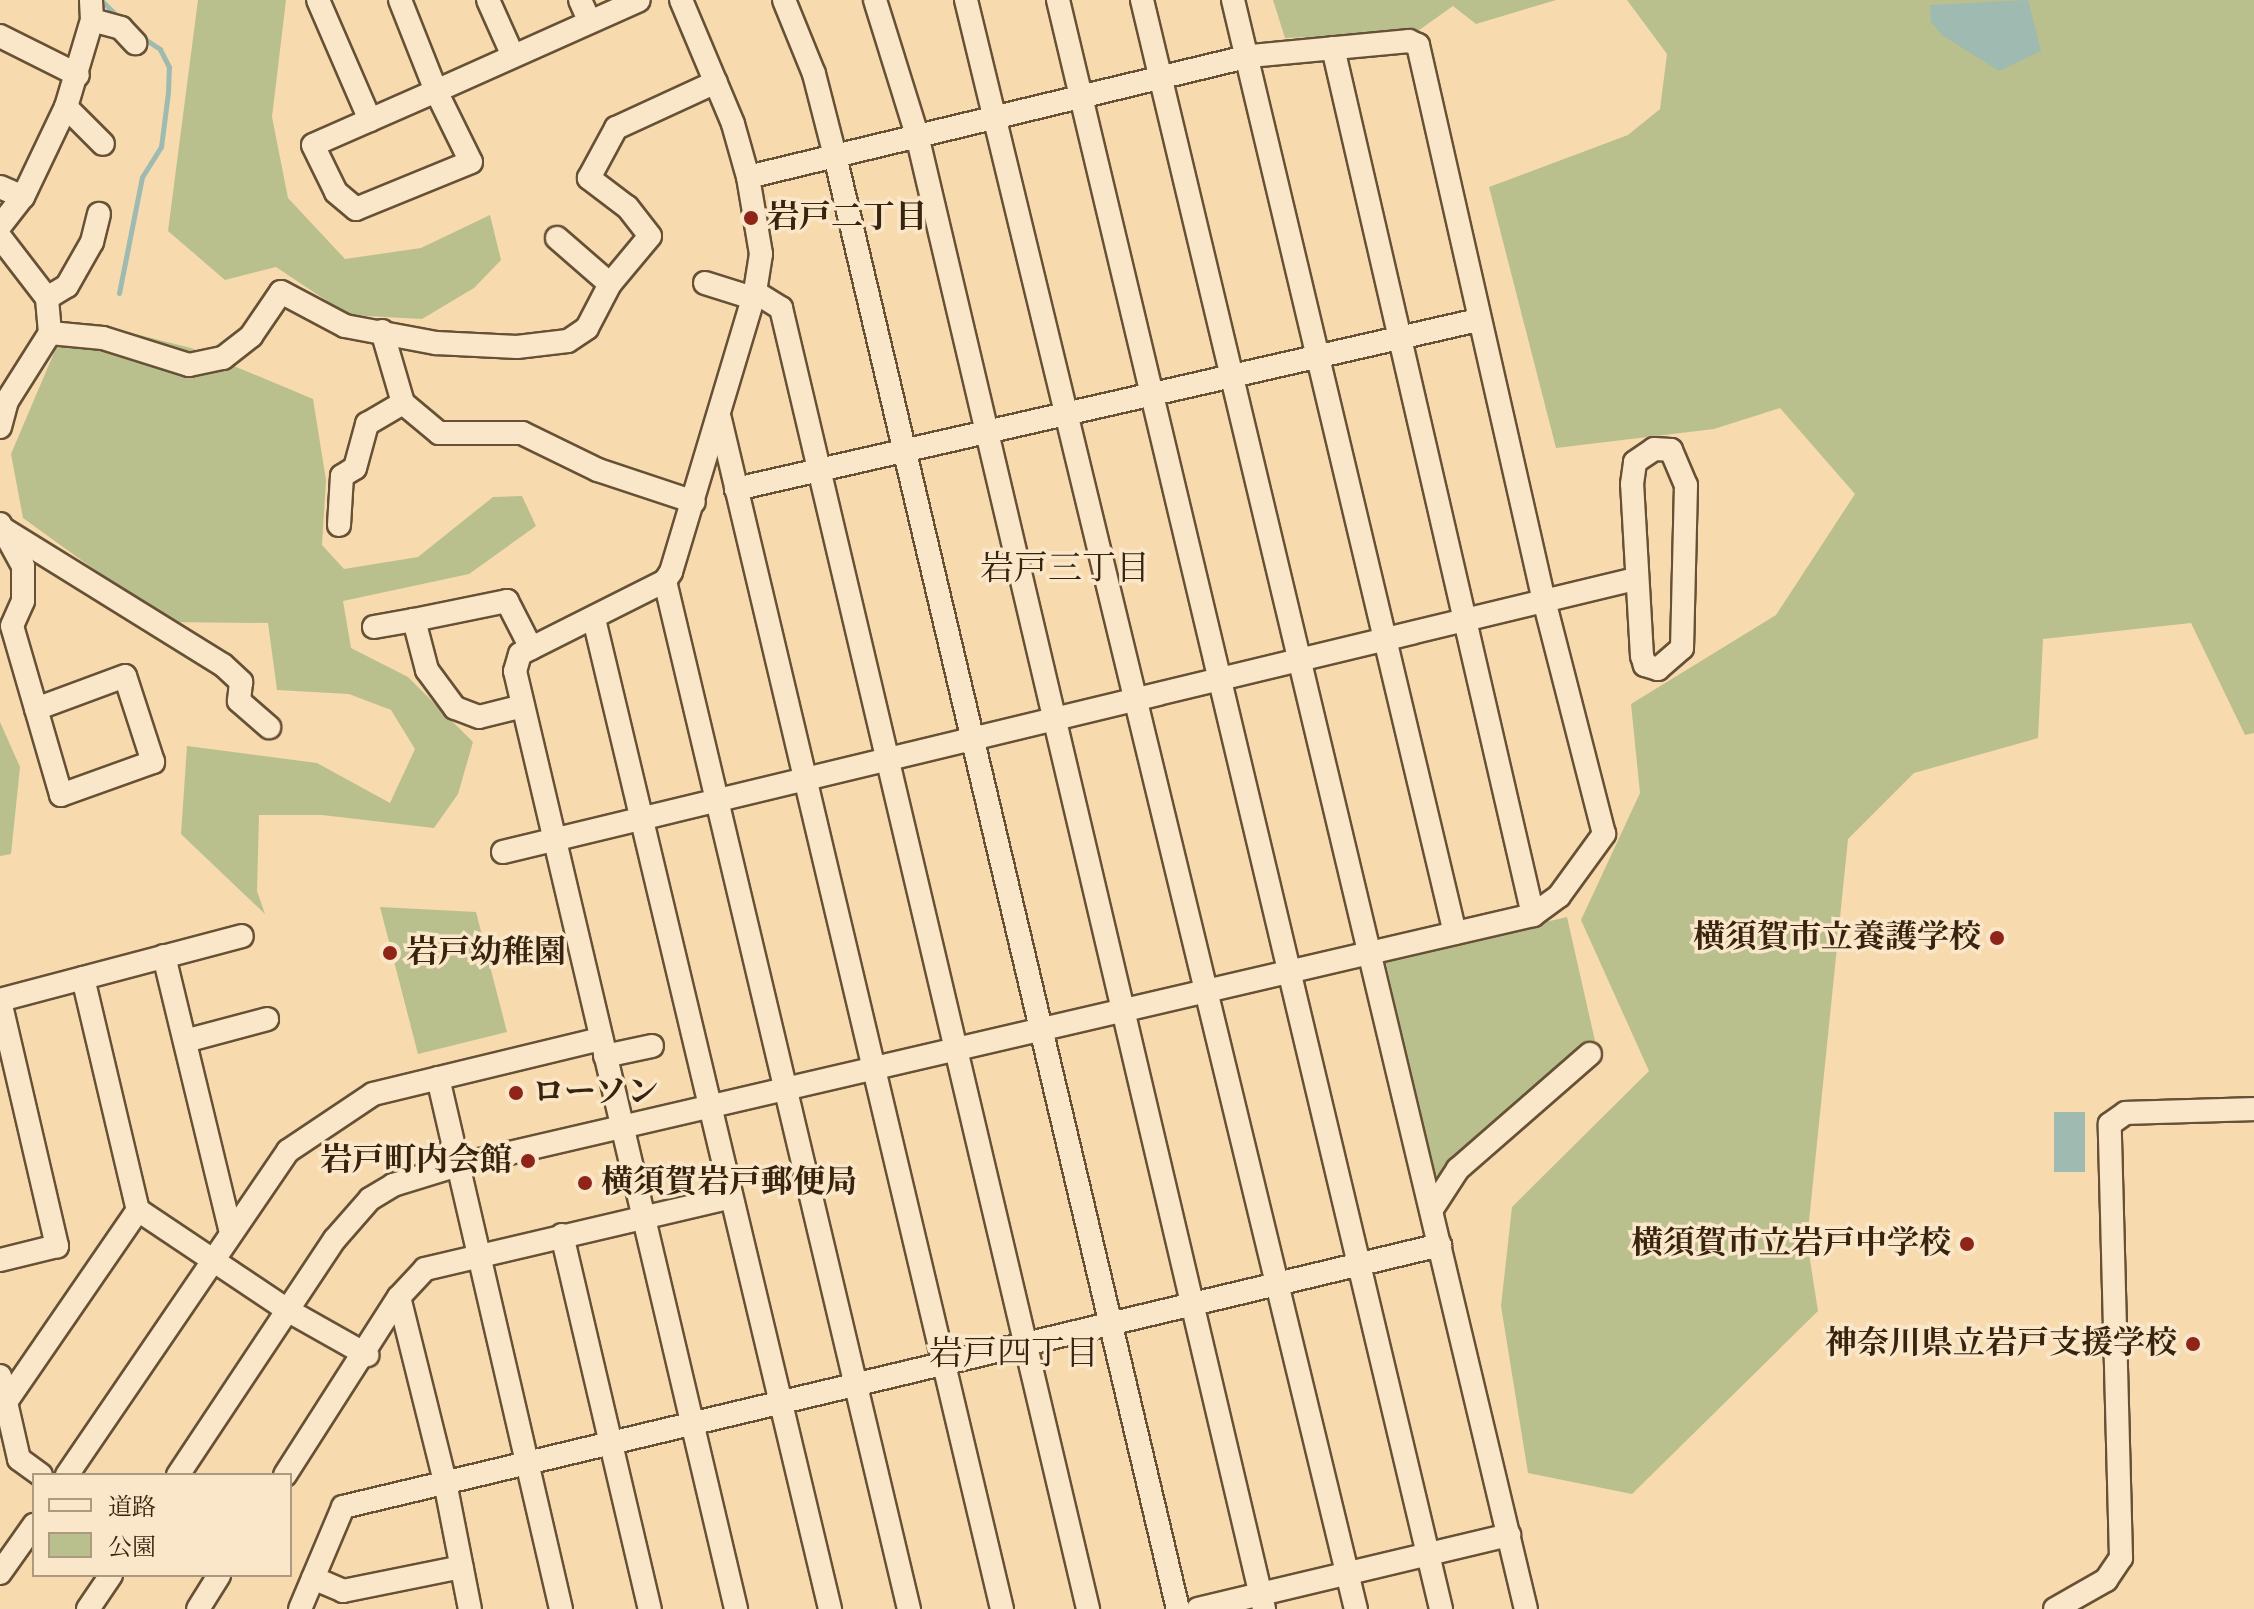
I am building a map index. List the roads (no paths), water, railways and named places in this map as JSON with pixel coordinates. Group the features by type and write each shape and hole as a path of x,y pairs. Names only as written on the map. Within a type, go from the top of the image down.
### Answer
{"street":[{"path":"318,0 370,120"},
{"path":"400,0 436,91 471,162 356,209 336,192 313,145 436,91 639,0"},
{"path":"488,0 513,56"},
{"path":"580,0 590,22"},
{"path":"681,0 716,82 748,177 761,254 754,295 694,502 665,581 909,1609"},
{"path":"784,0 814,74 835,156 1178,1609"},
{"path":"875,0 917,135 1262,1602"},
{"path":"966,0 997,115 1356,1609"},
{"path":"1058,0 1155,393 1441,1609"},
{"path":"1142,0 1235,375 1526,1609"},
{"path":"1233,0 1250,56 1455,933"},
{"path":"0,226 23,197 66,107 78,75 91,10 121,28 135,43"},
{"path":"0,36 78,75"},
{"path":"179,1473 335,1239 370,1199 393,1185 458,1165 621,1126 1533,915 1559,896 1604,834 1544,601 1418,45 1409,41 1250,56 1082,94 748,177"},
{"path":"1333,48 1533,915"},
{"path":"50,333 103,338 189,365 223,358 251,336 281,292 345,326 436,343 517,347 568,341 587,328 610,284 650,236 627,207 589,178 616,128 716,82"},
{"path":"66,107 103,144"},
{"path":"0,187 23,197"},
{"path":"47,298 67,286 92,242 99,214"},
{"path":"0,237 47,298 50,333 4,400 0,427"},
{"path":"557,238 610,284"},
{"path":"705,283 754,295 781,308 1088,1609"},
{"path":"736,489 1478,320"},
{"path":"382,331 403,403 439,433 522,433 598,470 694,502"},
{"path":"339,525 342,476 355,468 367,424 403,403"},
{"path":"719,416 1002,1609"},
{"path":"1654,449 1671,450 1682,465 1686,485 1682,648 1658,669 1645,665 1642,656 1635,579 1635,462 1654,449"},
{"path":"1,527 23,566 23,601 12,626 36,709 61,795 153,762 125,676 36,709"},
{"path":"1,527 223,665 241,682 239,701 269,727"},
{"path":"503,852 1635,579"},
{"path":"665,581 531,648 516,662 523,706 736,1609"},
{"path":"374,627 507,601 531,648"},
{"path":"594,619 830,1609"},
{"path":"414,620 427,670 455,708 479,717 523,706"},
{"path":"0,1260 57,1246 0,1000 242,936"},
{"path":"164,956 231,1232"},
{"path":"83,978 138,1210 289,1311 367,1355"},
{"path":"185,1041 267,1019"},
{"path":"68,1473 212,1258 288,1151 313,1132 373,1094 438,1078 603,1048 652,1046"},
{"path":"1432,1209 1458,1169 1590,1054"},
{"path":"438,1078 561,1609"},
{"path":"2055,1609 2106,1580 2121,1558 2110,1124 2126,1113 2254,1109"},
{"path":"286,1473 367,1355 399,1297 425,1269 731,1197"},
{"path":"6,1402 138,1210"},
{"path":"562,1235 650,1609"},
{"path":"300,1609 343,1507 1440,1245"},
{"path":"399,1297 445,1482 470,1609"},
{"path":"0,1376 19,1459 38,1473"},
{"path":"0,1573 32,1528"},
{"path":"1198,1609 1262,1602 1348,1573 1509,1535"},
{"path":"313,1578 343,1591 462,1567"},
{"path":"88,1609 110,1577"},
{"path":"198,1609 218,1577"}],"water":[{"path":"2028,0 2041,51 1999,71 1942,35 1931,22 1930,5"},
{"path":"2054,1112 2085,1112 2085,1172 2054,1172"}],"waterway":[{"path":"101,0 120,19"},
{"path":"119,293 142,177 161,147 168,92 169,67 160,49 140,36"}],"place":[{"name":"岩戸二丁目","path":"751,218"},
{"name":"横須賀市立養護学校","path":"1997,938"},
{"name":"岩戸幼稚園","path":"390,953"},
{"name":"ローソン","path":"516,1093"},
{"name":"岩戸町内会館","path":"528,1161"},
{"name":"横須賀岩戸郵便局","path":"585,1183"},
{"name":"横須賀市立岩戸中学校","path":"1967,1244"},
{"name":"神奈川県立岩戸支援学校","path":"2193,1344"}],"district":[{"name":"岩戸三丁目","path":"1065,570"},
{"name":"岩戸四丁目","path":"1014,1355"}]}
